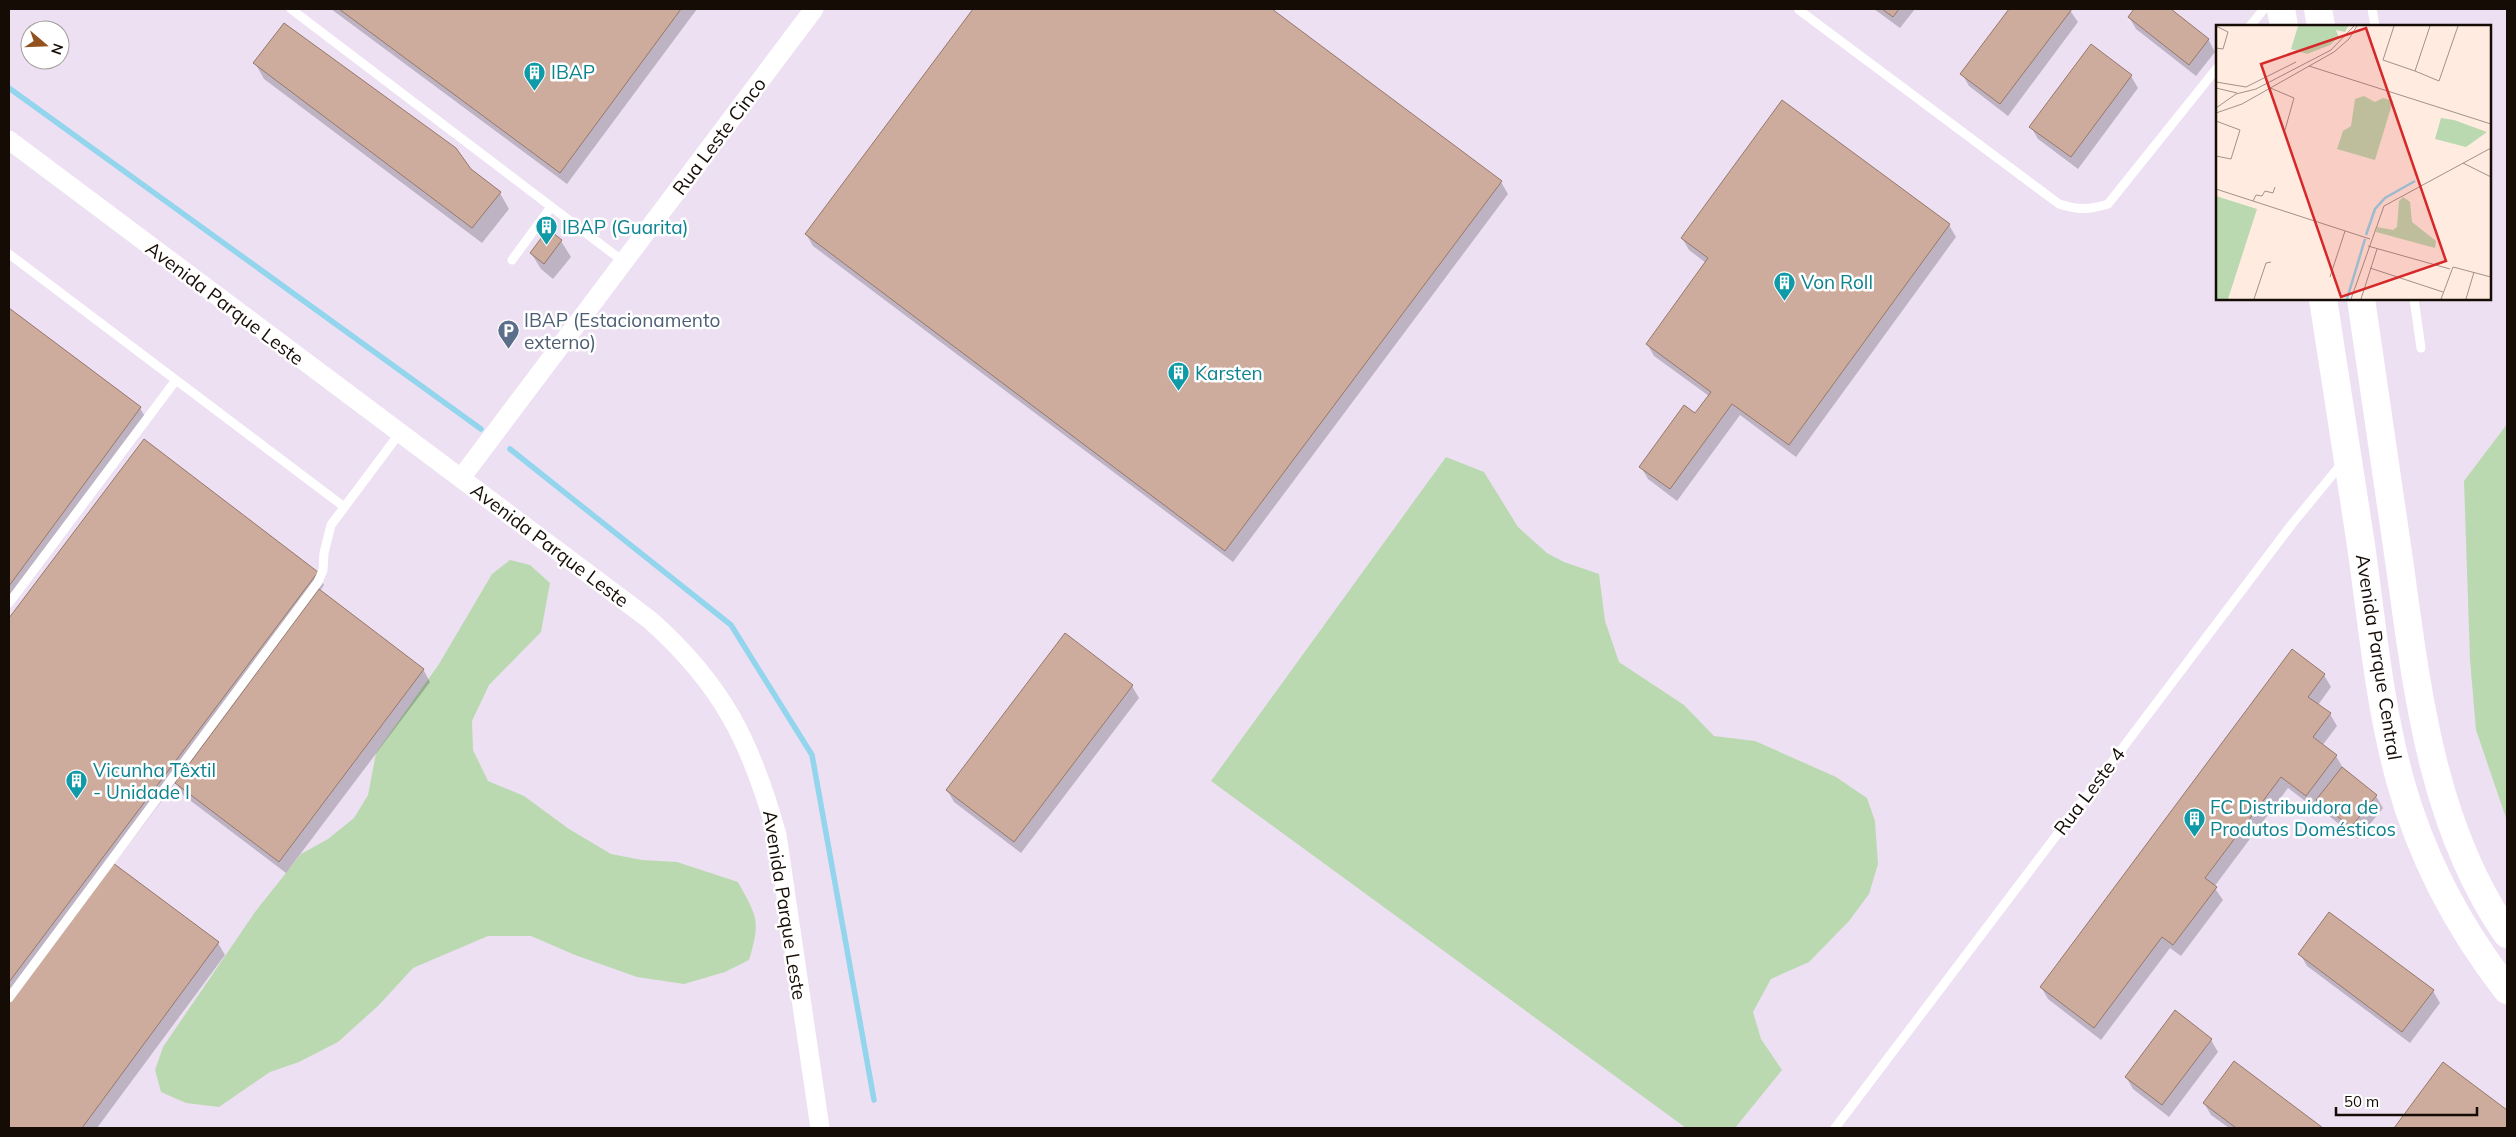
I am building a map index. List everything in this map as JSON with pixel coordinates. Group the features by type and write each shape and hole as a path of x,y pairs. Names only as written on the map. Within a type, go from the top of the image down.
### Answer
{"main road":[{"path":"2281,9 2284,25"},
{"path":"2318,9 2321,25"},
{"name":"Avenida Parque Central","path":"2324,300 2346,458 2387,718 2402,788 2424,849 2444,892 2467,932 2507,990"},
{"name":"Avenida Parque Central","path":"2361,300 2425,730 2448,815 2486,898 2507,934"}],"street":[{"name":"Rua Leste Cinco","path":"461,478 814,9"},
{"name":"Avenida Parque Leste","path":"9,140 399,434 461,478 650,620 670,638 708,680 732,716 755,766 778,835 820,1128"}],"lane":[{"path":"291,9 624,262"},
{"path":"2251,25 2264,9"},
{"path":"2372,9 2375,25"},
{"path":"1799,10 2059,204 2076,210 2091,209 2108,204 2216,69"},
{"path":"512,260 551,207"},
{"path":"9,254 343,506"},
{"path":"2414,300 2421,348"},
{"path":"9,603 176,380"},
{"path":"9,998 318,582 323,570 324,553 331,525 343,506 399,434"},
{"name":"Rua Leste 4","path":"1835,1128 2292,524 2346,458"}],"shaded area":[{"path":"9,9 2507,9 2507,1128 9,1128"}],"green space":[{"path":"2507,424 2507,821 2476,730 2470,660 2464,481"},
{"path":"1446,457 1484,472 1518,527 1547,553 1564,562 1599,574 1605,621 1619,662 1684,705 1714,736 1755,741 1836,777 1867,798 1875,821 1878,864 1869,894 1849,921 1809,962 1771,979 1753,1012 1761,1039 1782,1070 1735,1128 1686,1128 1211,781"},
{"path":"510,560 530,565 550,583 541,632 489,685 472,721 473,750 488,781 524,796 569,829 611,854 642,860 677,862 738,882 755,919 755,936 749,960 725,972 684,984 637,977 575,955 531,936 488,936 413,968 379,1005 338,1042 299,1062 270,1072 219,1107 186,1103 161,1092 155,1070 163,1047 255,912 301,854 328,839 354,818 368,795 376,753 439,664 492,574"}],"building":[{"name":"IBAP","path":"339,9 681,9 560,173"},
{"name":"Karsten","path":"973,9 1272,9 1502,181 1225,551 805,234"},
{"path":"1882,9 1899,9 1893,17"},
{"path":"2009,9 2072,9 2000,104 1960,74"},
{"path":"2134,9 2171,9 2209,39 2189,65 2128,17"},
{"path":"284,23 456,148 471,169 501,192 472,228 253,63"},
{"path":"2091,44 2132,75 2071,157 2029,127"},
{"name":"Von Roll","path":"1782,100 1950,224 1789,445 1732,404 1670,489 1639,467 1684,405 1695,413 1711,392 1646,344 1708,258 1681,238"},
{"name":"IBAP (Guarita)","path":"548,229 562,240 544,264 530,253"},
{"path":"9,308 141,407 9,586"},
{"name":"Vicunha Têxtil - Unidade I","path":"144,439 318,572 9,982 9,618"},
{"name":"Vicunha Têxtil - Unidade I","path":"319,589 424,669 279,862 175,783"},
{"path":"1065,633 1133,685 1014,842 946,790"},
{"name":"FC Distribuidora de Produtos Domésticos","path":"2292,649 2325,674 2308,697 2331,713 2313,737 2337,755 2306,796 2281,777 2205,878 2217,887 2173,945 2162,937 2094,1028 2040,987"},
{"path":"2342,767 2377,795 2351,827 2316,800"},
{"path":"113,863 219,942 82,1128 9,1128 9,1004"},
{"path":"2329,912 2434,990 2402,1032 2298,954"},
{"path":"2175,1010 2212,1039 2162,1105 2125,1077"},
{"path":"2234,1061 2323,1128 2236,1128 2203,1103"},
{"path":"2443,1062 2507,1110 2507,1128 2394,1128"}],"waterway":[{"path":"9,88 481,429"},
{"path":"510,449 731,625 812,755 874,1100"}],"place":[{"name":"IBAP","path":"535,91"},
{"name":"IBAP (Guarita)","path":"546,246"},
{"name":"Von Roll","path":"1785,301"},
{"name":"IBAP (Estacionamento externo)","path":"508,350"},
{"name":"Karsten","path":"1179,392"},
{"name":"Vicunha Têxtil - Unidade I","path":"77,800"},
{"name":"FC Distribuidora de Produtos Domésticos","path":"2194,837"}]}
